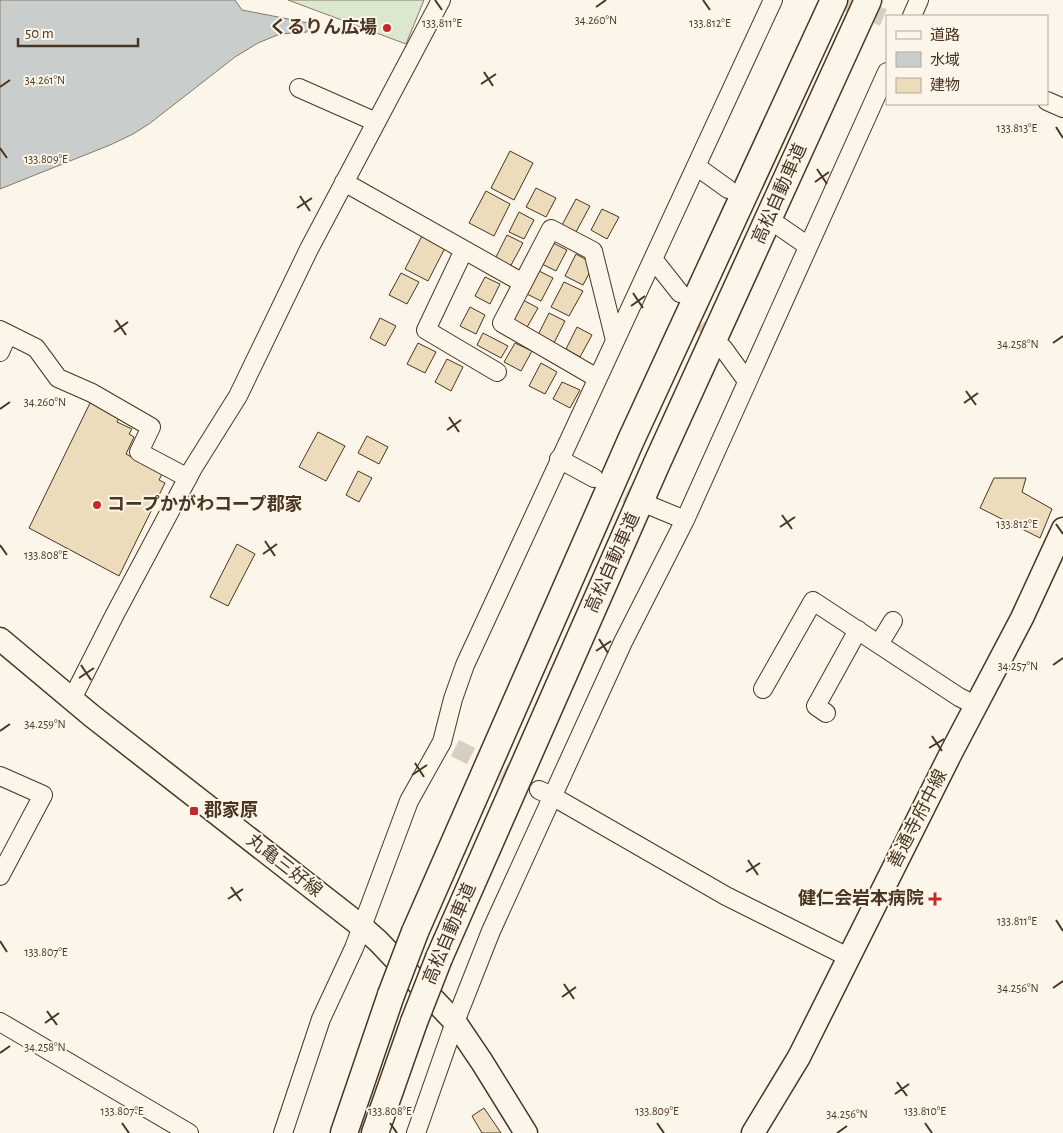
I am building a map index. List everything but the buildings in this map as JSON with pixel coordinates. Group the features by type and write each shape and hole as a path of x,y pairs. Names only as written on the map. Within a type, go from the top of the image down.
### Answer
{"highway":[{"name":"高松自動車道","path":"344,1133 391,995 416,932 630,440 834,0"},
{"name":"高松自動車道","path":"376,1133 438,958 657,463 868,0"}],"main road":[{"name":"善通寺府中線","path":"753,1133 799,1057 947,761 1022,618 1063,529"},
{"name":"丸亀三好線","path":"0,639 72,699 362,926 378,941 455,1022 485,1066 526,1133"}],"street":[{"path":"72,699 188,478 238,396 309,249 441,0"},
{"path":"283,1133 321,1019 350,958 409,801 448,745 453,699 464,666 773,0"},
{"path":"912,15 918,0"},
{"path":"416,1133 455,1022 546,793 685,520 886,74"},
{"path":"300,88 376,122"},
{"path":"1048,101 1063,108"},
{"path":"696,166 728,190"},
{"path":"344,182 523,284"},
{"path":"779,226 808,246"},
{"path":"597,378 502,324 551,229 593,251 615,340"},
{"path":"464,250 426,330 497,372"},
{"path":"653,259 680,293"},
{"path":"0,352 4,332 36,348 58,378 92,393 151,427 139,452 188,478"},
{"path":"723,348 747,381"},
{"path":"559,459 594,478"},
{"path":"651,506 685,520"},
{"path":"763,689 814,600 959,697 977,706"},
{"path":"879,644 893,621"},
{"path":"826,713 816,706 858,630"},
{"path":"0,776 43,795 0,876"},
{"path":"546,793 726,896 848,957"},
{"path":"0,1022 189,1133"}],"green space":[{"name":"くるりん広場","path":"288,0 424,0 406,44"}],"water":[{"path":"0,0 235,0 242,10 309,23 307,32 280,34 258,43 235,57 149,124 133,134 0,189"}],"tunnel":[{"path":"842,0 886,19"},
{"path":"687,301 720,344"},
{"path":"602,482 650,506"},
{"path":"455,748 526,784"}],"place":[{"name":"くるりん広場","path":"387,28"},
{"name":"コープかがわコープ郡家","path":"97,505"},
{"name":"郡家原","path":"194,811"},
{"name":"健仁会岩本病院","path":"935,899"}]}
